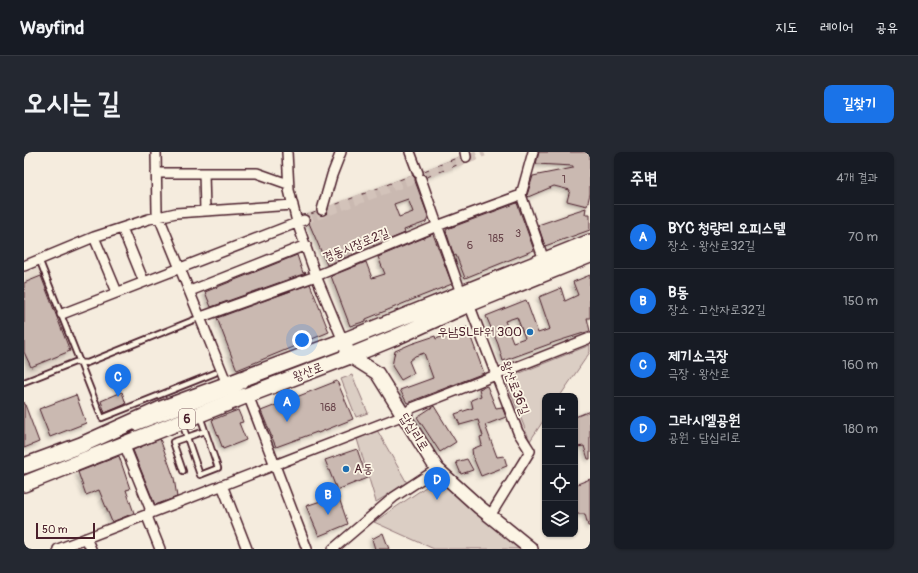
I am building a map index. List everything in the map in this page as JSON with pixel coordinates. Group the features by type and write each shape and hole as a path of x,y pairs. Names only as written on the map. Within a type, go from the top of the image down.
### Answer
{"main road":[{"name":"왕산로","path":"24,484 124,438 182,422 394,338 465,298 544,260 590,242"},
{"name":"왕산로","path":"24,466 81,445 161,409 267,369 590,255"},
{"path":"343,341 350,356"},
{"name":"답십리로","path":"350,356 377,373 437,469 490,516 531,549"}],"street":[{"path":"156,152 157,212 227,384"},
{"path":"286,152 288,184 293,205 301,221 306,245 316,276 343,341"},
{"path":"322,210 332,175 341,152"},
{"name":"왕산로36길","path":"410,152 437,226 518,432 530,451 490,516"},
{"path":"533,152 521,195 544,260"},
{"path":"156,173 257,173 288,184"},
{"path":"204,173 205,211"},
{"name":"경동시장로2길","path":"201,317 228,306 316,276 437,226 521,195"},
{"path":"24,266 94,237 159,216 176,213 293,205"},
{"path":"62,314 301,221"},
{"path":"122,228 144,282"},
{"path":"94,237 117,292"},
{"path":"190,291 306,245"},
{"path":"58,549 274,464 404,415 412,408 590,338"},
{"path":"248,395 307,549"},
{"path":"124,438 150,508 148,519 160,549"},
{"path":"333,549 394,498 437,469"},
{"path":"222,485 247,549"},
{"path":"86,538 90,549"}],"lane":[{"path":"39,259 102,418 215,373"},
{"path":"24,382 75,362 87,363 201,317"},
{"path":"131,430 237,390 267,369"},
{"path":"182,422 200,475 218,468 200,414"},
{"path":"183,471 173,442 205,431"},
{"path":"81,445 124,438"}],"shaded area":[{"path":"41,266 76,358 24,379 24,273"},
{"path":"590,345 590,352 562,393 542,393 542,423 530,441 505,379"},
{"path":"352,375 368,413 356,417 341,379"},
{"path":"377,430 407,483 376,502 357,439"},
{"path":"439,478 522,549 434,549 374,522"}],"building":[{"path":"539,152 590,152 590,194 587,206 567,201 570,190 554,186 528,197 527,195 533,176 573,168 573,166 536,164"},
{"path":"459,157 462,163 427,177 424,174 424,171"},
{"path":"412,175 415,178 428,216 426,222 404,230 405,233 374,246 373,244 361,249 362,251 327,265 309,223 310,218 308,215 316,212 320,216 324,216 329,207","holes":["408,199 413,212 399,217 394,204"]},
{"path":"517,203 534,250 465,278 456,255 454,256 446,231 447,229"},
{"path":"586,208 585,214 590,214 590,230 545,246 538,225"},
{"path":"433,234 452,284 366,319 366,321 350,326 331,276 366,262 372,278 385,274 378,257"},
{"path":"297,255 303,273 306,273 211,307 205,292"},
{"path":"590,275 590,318 587,318 590,331 503,361 498,344 486,316 526,300 538,333 550,329 539,297 561,288 565,301 578,295 573,282","holes":["517,317 525,338 513,342 505,321"]},
{"path":"41,276 70,351 31,367 24,352 24,283"},
{"path":"310,284 329,332 237,370 217,318"},
{"path":"467,327 484,373 407,403 400,390 433,378 424,353 415,356 409,361 414,373 401,380 392,366 395,351 435,336 436,339"},
{"path":"337,381 353,419 276,447 261,411"},
{"path":"487,386 496,408 502,407 506,417 485,425 497,457 504,456 507,466 481,476 473,457 472,449 482,445 480,437 483,436 478,420 460,425 455,414 473,408 471,400 481,396 479,389"},
{"path":"122,392 126,404 105,413 101,401"},
{"path":"76,395 86,423 50,437 39,409"},
{"path":"24,402 39,442 24,448"},
{"path":"434,406 456,442 440,452 417,417"},
{"path":"238,410 243,422 239,423 246,440 223,449 212,420"},
{"path":"590,411 590,459 588,459 584,446 578,447 578,416"},
{"path":"160,439 174,478 177,497 155,505 133,450"},
{"name":"A동","path":"357,449 367,478 337,490 325,460"},
{"path":"119,456 130,489 126,490 134,513 112,522 99,490 86,495 78,472"},
{"path":"467,459 473,470 461,474 456,462"},
{"path":"590,479 590,526 588,526 585,514 578,514 578,484"},
{"path":"338,495 348,524 319,536 306,506"},
{"path":"383,533 389,549 375,549 372,539"}],"tunnel":[{"path":"304,220 484,152"}],"place":[{"name":"우남SL타워 300","path":"530,332"},
{"name":"제기소극장","path":"118,397"},
{"name":"BYC 청량리 오피스텔","path":"287,422"},
{"name":"A동","path":"346,469"},
{"name":"그라시엘공원","path":"437,500"},
{"name":"B동","path":"328,515"}]}
